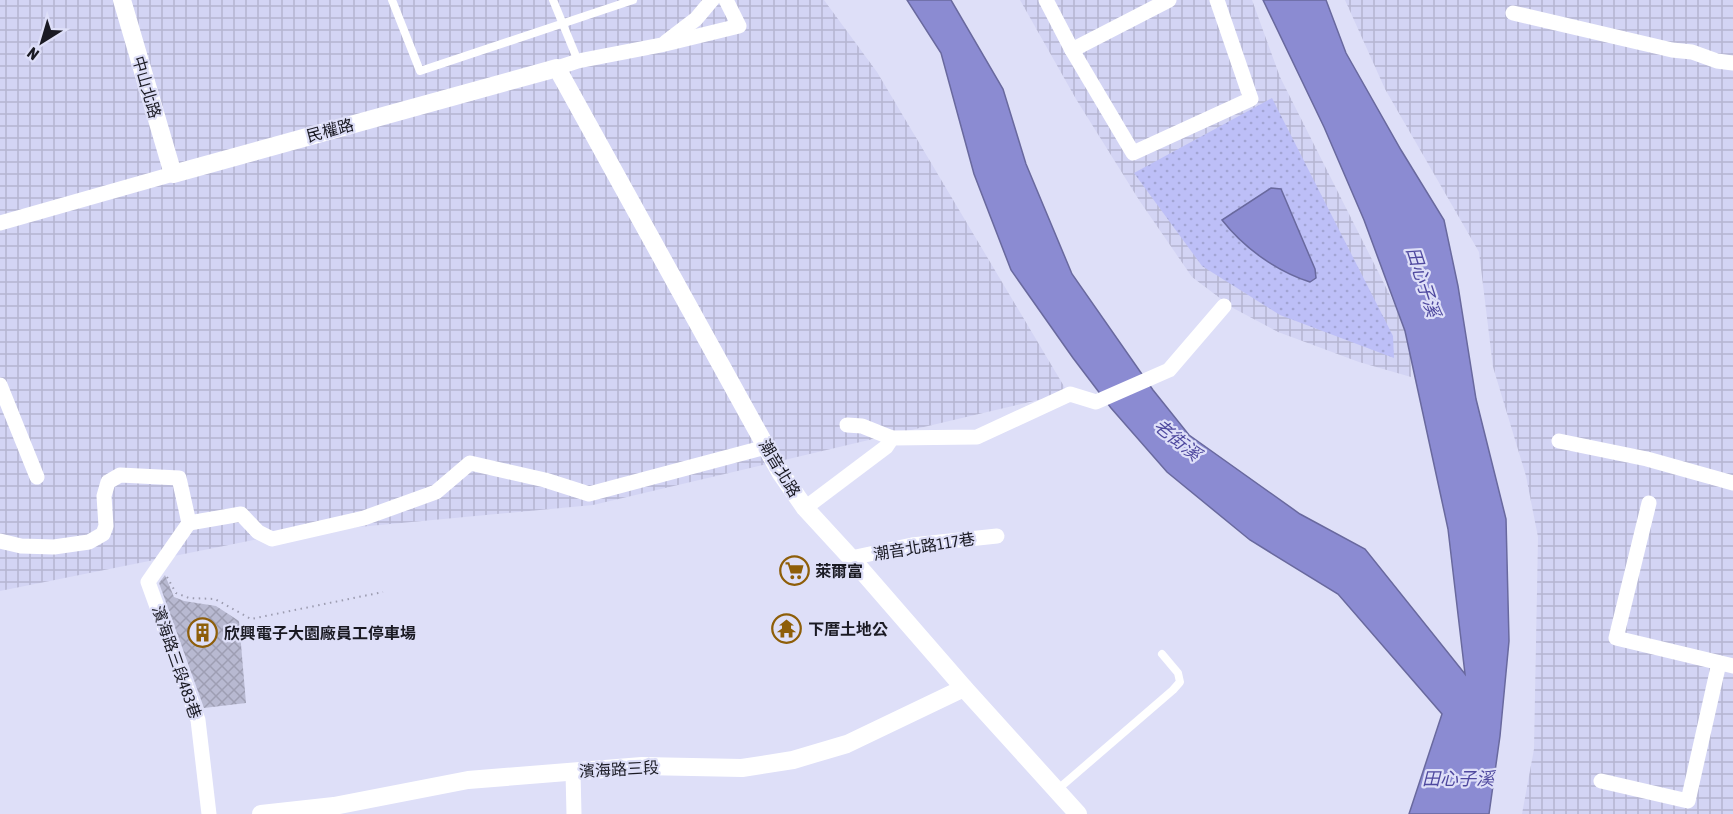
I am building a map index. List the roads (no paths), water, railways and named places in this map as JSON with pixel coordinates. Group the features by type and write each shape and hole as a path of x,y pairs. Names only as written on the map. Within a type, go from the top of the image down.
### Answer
{"street":[{"name":"中山北路","path":"122,0 173,174"},
{"name":"民權路","path":"661,45 696,19 712,0"},
{"name":"民權路","path":"0,223 578,61 661,45 739,26 726,0"},
{"path":"1046,0 1072,50 1133,153 1251,99 1217,0"},
{"path":"1072,50 1169,0"},
{"path":"1513,13 1733,63"},
{"name":"潮音北路","path":"557,68 780,472 805,508 1078,814"},
{"path":"847,425 862,426 892,438 977,437 1070,394 1096,402 1169,370 1224,306"},
{"path":"0,385 37,477"},
{"path":"805,508 886,447 892,438"},
{"path":"1559,441 1647,459 1733,483"},
{"path":"0,541 21,546 54,547 89,542 103,534 106,526 104,496 108,482 120,474 179,478 189,523 242,514 258,532 272,539 364,518 436,492 470,463 545,480 589,494 766,447"},
{"path":"1601,781 1688,801 1726,664 1616,638 1649,503"},
{"name":"濱海路三段483巷","path":"189,523 148,582 198,720 208,814"},
{"name":"潮音北路117巷","path":"851,558 912,545 997,536"},
{"name":"濱海路三段","path":"261,814 334,806 468,780 642,766 742,768 792,760 847,744 964,688"},
{"path":"573,772 574,814"}],"lane":[{"path":"392,0 420,71 633,0"},
{"path":"553,0 578,61"},
{"path":"1057,790 1180,682 1178,673 1162,654"}],"water":[{"path":"907,0 951,0 1003,89 1026,164 1072,274 1153,390 1189,435 1300,514 1365,549 1465,674 1448,529 1405,331 1364,220 1324,127 1263,0 1326,0 1346,53 1444,220 1458,286 1476,399 1506,519 1509,641 1500,736 1489,814 1409,814 1442,714 1338,594 1250,540 1167,472 1111,408 1073,358 1011,270 974,174 941,53"},
{"path":"1271,188 1281,189 1315,269 1316,278 1310,282 1273,265 1240,240 1222,220"}],"place":[{"name":"萊爾富","path":"794,571"},
{"name":"下厝土地公","path":"787,629"},
{"name":"欣興電子大園廠員工停車場","path":"203,633"}],"water label":[{"name":"田心子溪","path":"1423,282"},
{"name":"老街溪","path":"1177,440"},
{"name":"田心子溪","path":"1458,779"}]}
